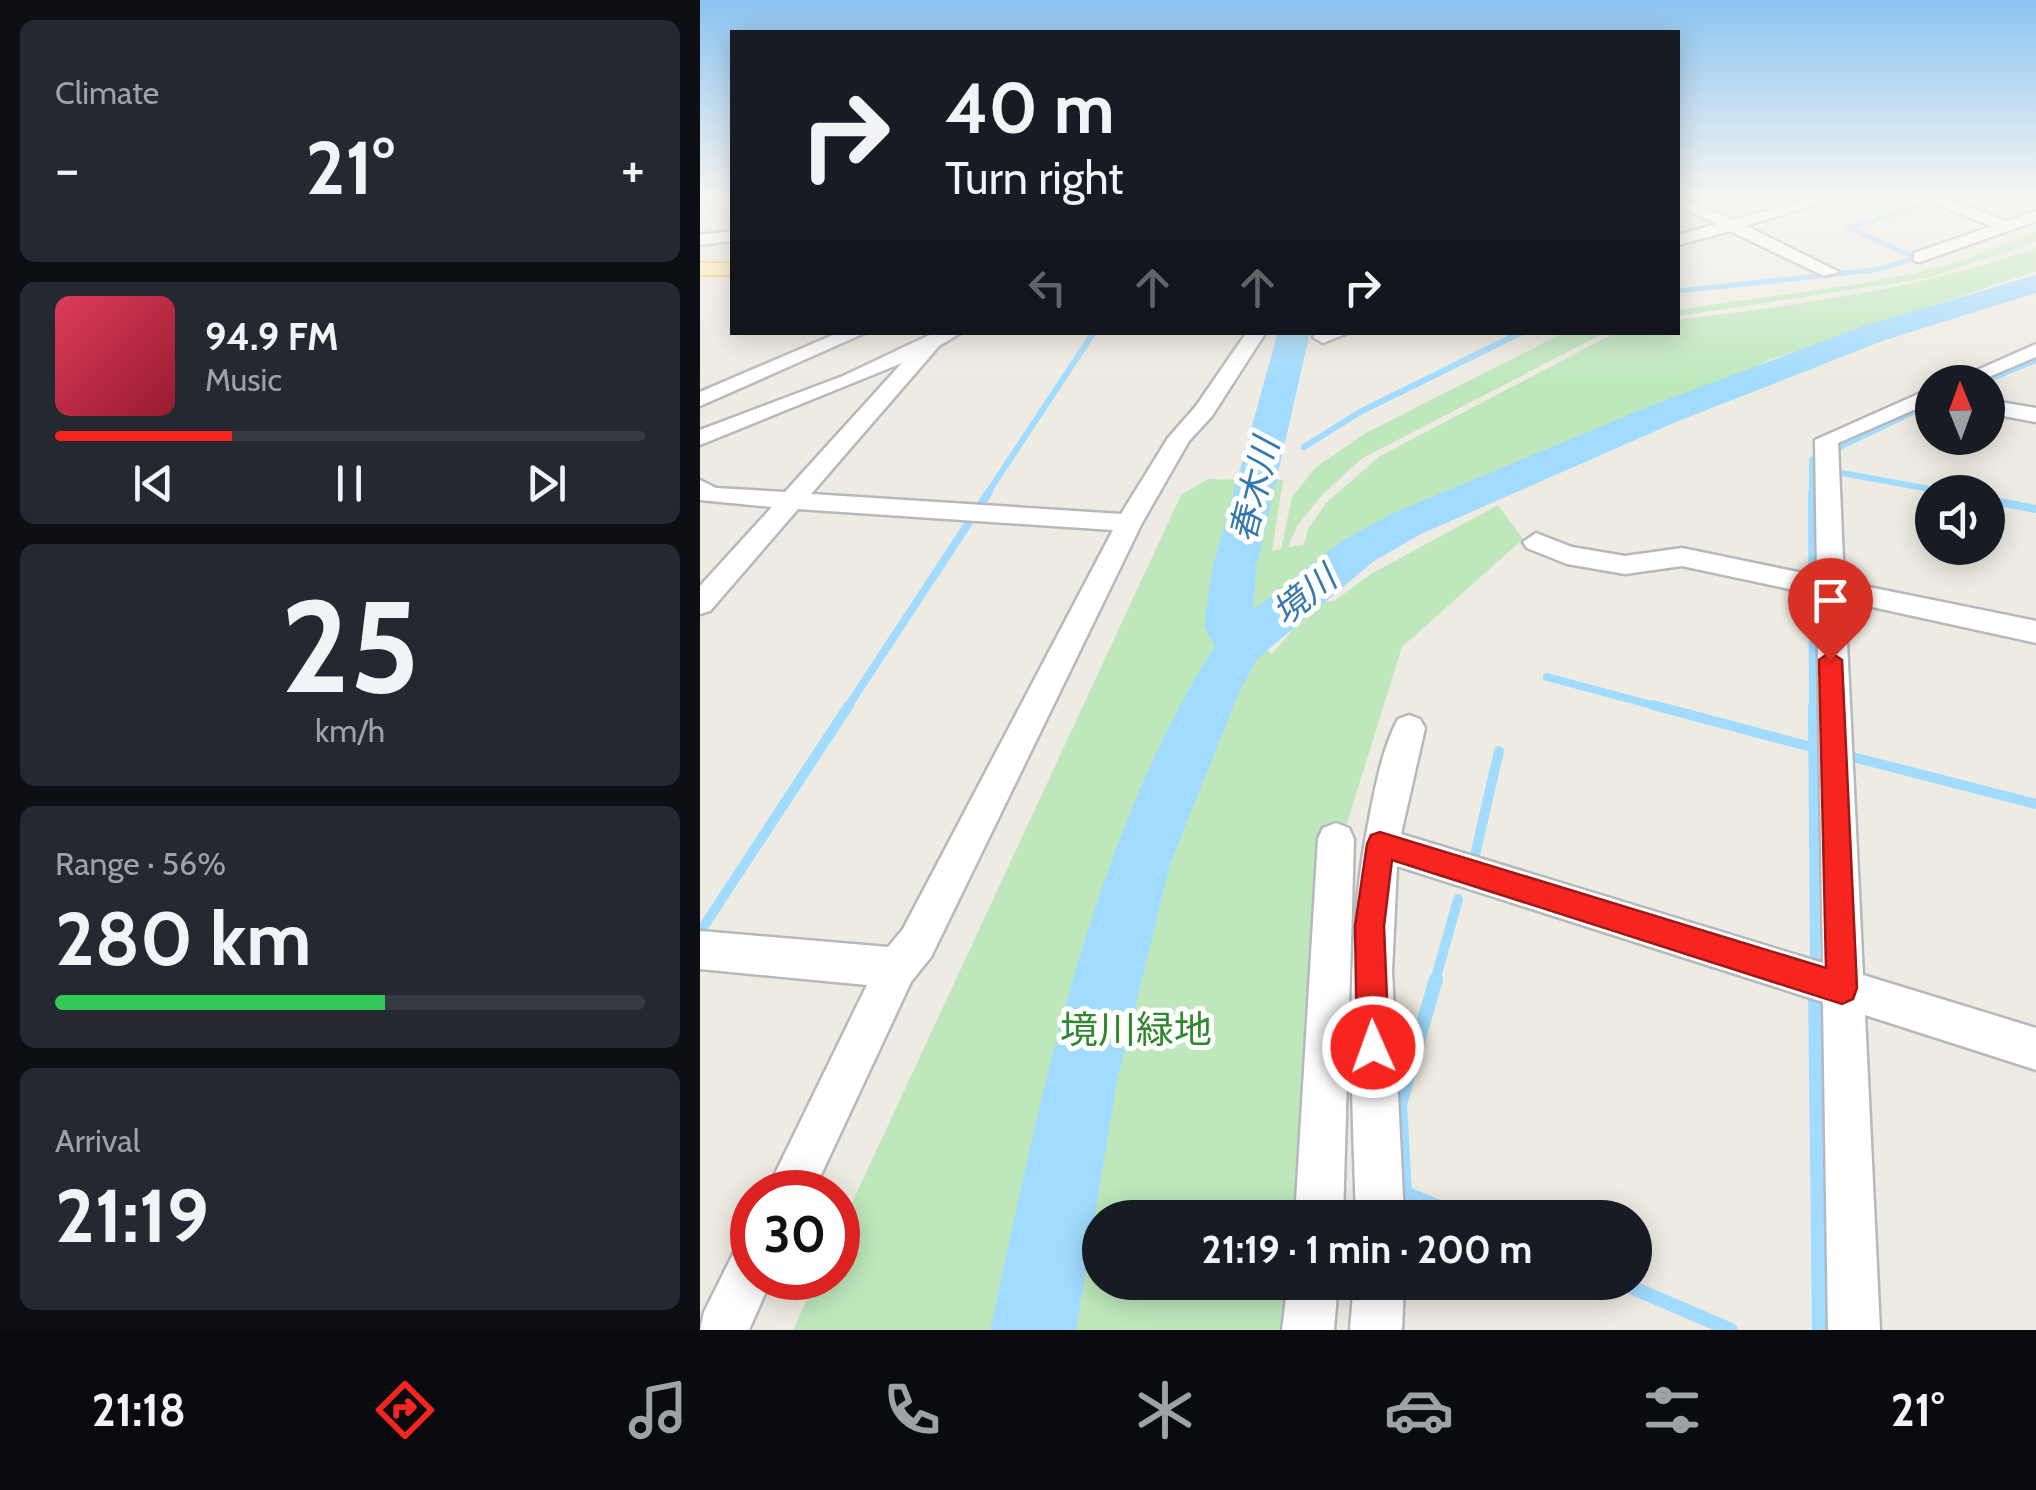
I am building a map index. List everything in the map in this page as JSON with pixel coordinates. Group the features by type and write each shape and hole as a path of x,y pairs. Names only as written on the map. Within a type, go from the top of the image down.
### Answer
{"main road":[{"path":"700,269 730,269"}],"street":[{"path":"1803,259 1830,272"},
{"path":"700,400 851,335"},
{"path":"700,438 948,335"},
{"path":"800,1170 897,968 918,943 1129,524 1179,438 1204,412 1255,335"},
{"path":"700,604 931,344"},
{"path":"2000,365 2036,350"},
{"path":"1854,1330 1826,440 1915,401"},
{"path":"2005,410 2036,415"},
{"path":"700,486 709,495 1129,524"},
{"path":"1536,542 1567,555 1624,565 1682,557 2036,632"},
{"path":"1379,1200 1370,926 1393,776 1409,728"},
{"path":"1320,1200 1336,839"},
{"path":"1380,844 2036,1050"},
{"path":"700,950 897,968"},
{"path":"722,1330 737,1300"},
{"path":"1308,1330 1311,1300"},
{"path":"1376,1330 1378,1300"}],"green space":[{"path":"1963,259 1985,259 1928,278 1680,316 1680,310 1840,287"},
{"path":"2036,259 2036,271 1766,361 1736,379 1559,446 1396,517 1301,580 1281,603 1259,618 1235,614 1263,480 1283,480 1272,551 1281,549 1292,497 1316,467 1366,433 1559,335 1600,335 1361,459 1322,495 1297,526 1288,547 1304,545 1308,529 1326,503 1380,456 1611,335 1680,335 1680,320 1904,285 1992,262"},
{"name":"境川緑地","path":"1208,479 1244,480 1214,614 1272,654 1317,602 1334,601 1371,574 1498,505 1523,539 1402,647 1343,836 1306,1200 1082,1200 1082,1300 1295,1300 1292,1330 793,1330 807,1300 860,1300 860,1186 1181,495"}],"waterway":[{"path":"1680,291 1875,270 1913,259"},
{"name":"境川","path":"1240,646 1358,551 1406,524 1663,414 1874,333 2036,284"},
{"path":"987,494 1092,335"},
{"name":"春木川","path":"1240,646 1228,627 1234,570 1293,335"},
{"path":"1304,447 1360,412 1516,335"},
{"path":"2005,373 2036,360"},
{"path":"1812,492 1812,460 1915,411"},
{"path":"1831,471 1915,486"},
{"path":"847,708 989,492"},
{"path":"1812,492 1813,708"},
{"path":"2005,503 2036,509"},
{"name":"境川","path":"1033,1330 1081,1081 1141,861 1215,688 1240,646"},
{"path":"1547,677 1663,708"},
{"path":"700,932 849,705"},
{"path":"1653,705 1813,748"},
{"path":"1813,705 1813,748"},
{"path":"1813,748 1815,968"},
{"path":"1475,855 1499,751"},
{"path":"1845,755 2036,804"},
{"path":"1435,981 1458,899"},
{"path":"1422,1200 1405,1193 1400,1104 1436,979"},
{"path":"1815,988 1819,1330"},
{"path":"1652,1296 1731,1330"}],"route":[{"path":"1373,1047 1370,926 1380,844 1842,988 1830,660"}]}
